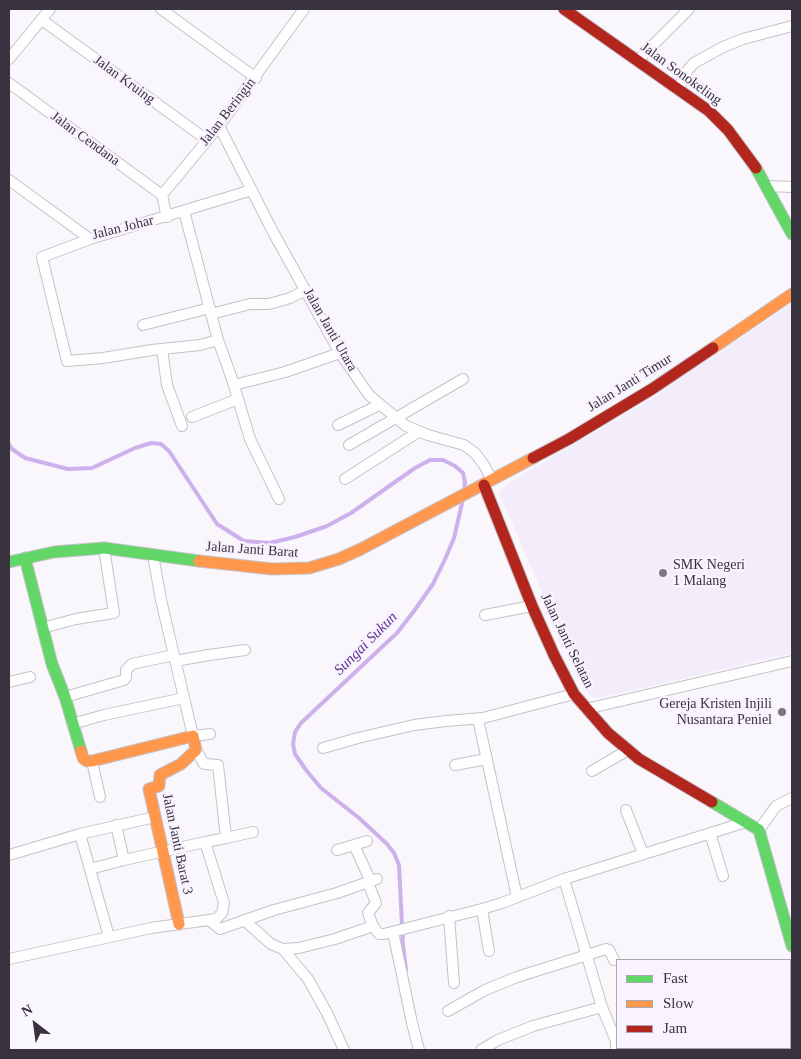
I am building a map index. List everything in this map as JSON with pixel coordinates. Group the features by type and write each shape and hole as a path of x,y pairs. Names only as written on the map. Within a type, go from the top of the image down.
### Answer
{"street":[{"path":"9,59 50,9"},
{"path":"161,9 256,78"},
{"name":"Jalan Beringin","path":"162,195 220,126 304,9"},
{"name":"Jalan Sonokeling","path":"564,9 709,111 728,130 746,154 792,234"},
{"path":"637,61 689,9"},
{"name":"Jalan Kruing","path":"42,20 207,140"},
{"path":"678,90 687,71 700,59 744,39 792,26"},
{"name":"Jalan Cendana","path":"9,83 162,195"},
{"name":"Jalan Janti Utara","path":"220,126 273,232 340,352 360,383 379,405 406,426 418,432 464,445 476,453 484,465 485,484"},
{"name":"Jalan Johar","path":"9,180 90,240 252,190"},
{"path":"766,186 792,187"},
{"path":"162,195 166,217"},
{"path":"184,211 218,340 250,439 279,499"},
{"path":"90,240 42,257 67,361 103,358 218,340"},
{"path":"143,325 250,304 269,304 290,298 306,290"},
{"name":"Jalan Janti Timur","path":"485,484 569,439 652,389 792,294"},
{"path":"162,349 167,385 182,426"},
{"path":"234,385 276,375 340,352"},
{"path":"349,445 463,379"},
{"path":"192,417 238,399"},
{"path":"338,425 379,405"},
{"path":"345,479 418,432"},
{"name":"Jalan Janti Barat","path":"9,562 62,551 104,548 262,569 309,568 339,559 361,549 485,484"},
{"name":"Jalan Janti Selatan","path":"485,484 532,606 574,694 608,733 628,750 658,771 759,830"},
{"path":"42,628 76,619 114,613 104,548"},
{"path":"153,555 160,600 196,750 204,764 218,765 226,838"},
{"path":"25,558 52,664 83,758 87,761 92,761 193,736 210,734"},
{"path":"484,615 532,606"},
{"path":"64,697 124,680 126,670 132,664 245,650"},
{"path":"586,709 792,661"},
{"path":"9,682 30,677"},
{"path":"323,748 414,725 446,720 478,719 506,713 574,694"},
{"path":"72,724 104,714 184,698"},
{"path":"478,719 517,897"},
{"name":"Jalan Janti Barat 3","path":"179,924 149,788 159,786 160,775 181,764 196,750"},
{"path":"592,770 628,750"},
{"path":"455,765 487,759"},
{"path":"92,761 100,797"},
{"path":"792,798 776,806 759,830 792,946"},
{"path":"626,810 643,854"},
{"path":"9,855 80,834 155,817"},
{"path":"354,845 372,881 376,903 368,913 373,926 379,934 394,932 449,916 482,909 564,879 746,822"},
{"path":"116,826 124,860"},
{"path":"90,869 253,832"},
{"path":"710,833 723,876"},
{"path":"80,834 109,937"},
{"path":"336,850 367,841"},
{"path":"9,959 109,937 216,919 222,913 224,902 205,842"},
{"path":"564,879 602,1007 616,1040 616,1050"},
{"path":"209,920 220,929 372,881"},
{"path":"482,909 489,951"},
{"path":"449,916 454,983"},
{"path":"244,920 271,944 283,950 308,979 327,1013 344,1050"},
{"path":"283,950 319,943 373,926"},
{"path":"394,932 419,1050"},
{"path":"448,1010 485,990 516,977 586,955 608,949 614,960"},
{"path":"481,1050 498,1040 533,1026 602,1007"}],"shaded area":[{"name":"SMK Negeri 1 Malang","path":"792,303 792,653 595,699 585,690 499,493 507,484 653,398"}],"waterway":[{"name":"Sungai Sukun","path":"9,444 12,449 25,458 68,469 92,468 135,448 151,443 161,444 169,451 217,524 244,541 270,543 327,526 351,513 415,468 430,460 443,460 455,466 463,473 465,482 464,492"},
{"name":"Sungai Sukun","path":"406,970 399,865 394,853 359,818 321,788 295,754 293,744 295,732 301,723 397,633 433,584 454,538 463,499"}],"traffic: fast":[{"path":"756,168 792,234"},
{"path":"9,562 54,552 104,548 199,561"},
{"path":"25,558 52,664 65,697 81,751"},
{"path":"712,802 759,830 792,946"}],"traffic: slow":[{"path":"713,348 792,294"},
{"path":"199,561 272,569 309,568 339,559 533,458"},
{"path":"81,751 83,758 87,761 92,761 193,736 196,750 181,764 160,775 159,786 149,789 179,924"}],"traffic: jam":[{"path":"564,9 709,111 728,130 756,168"},
{"path":"533,458 569,439 652,389 713,348"},
{"path":"484,485 532,606 574,694 608,733 639,759 712,802"}],"place":[{"name":"SMK Negeri 1 Malang","path":"663,573"},
{"name":"Gereja Kristen Injili Nusantara Peniel","path":"782,712"}]}
